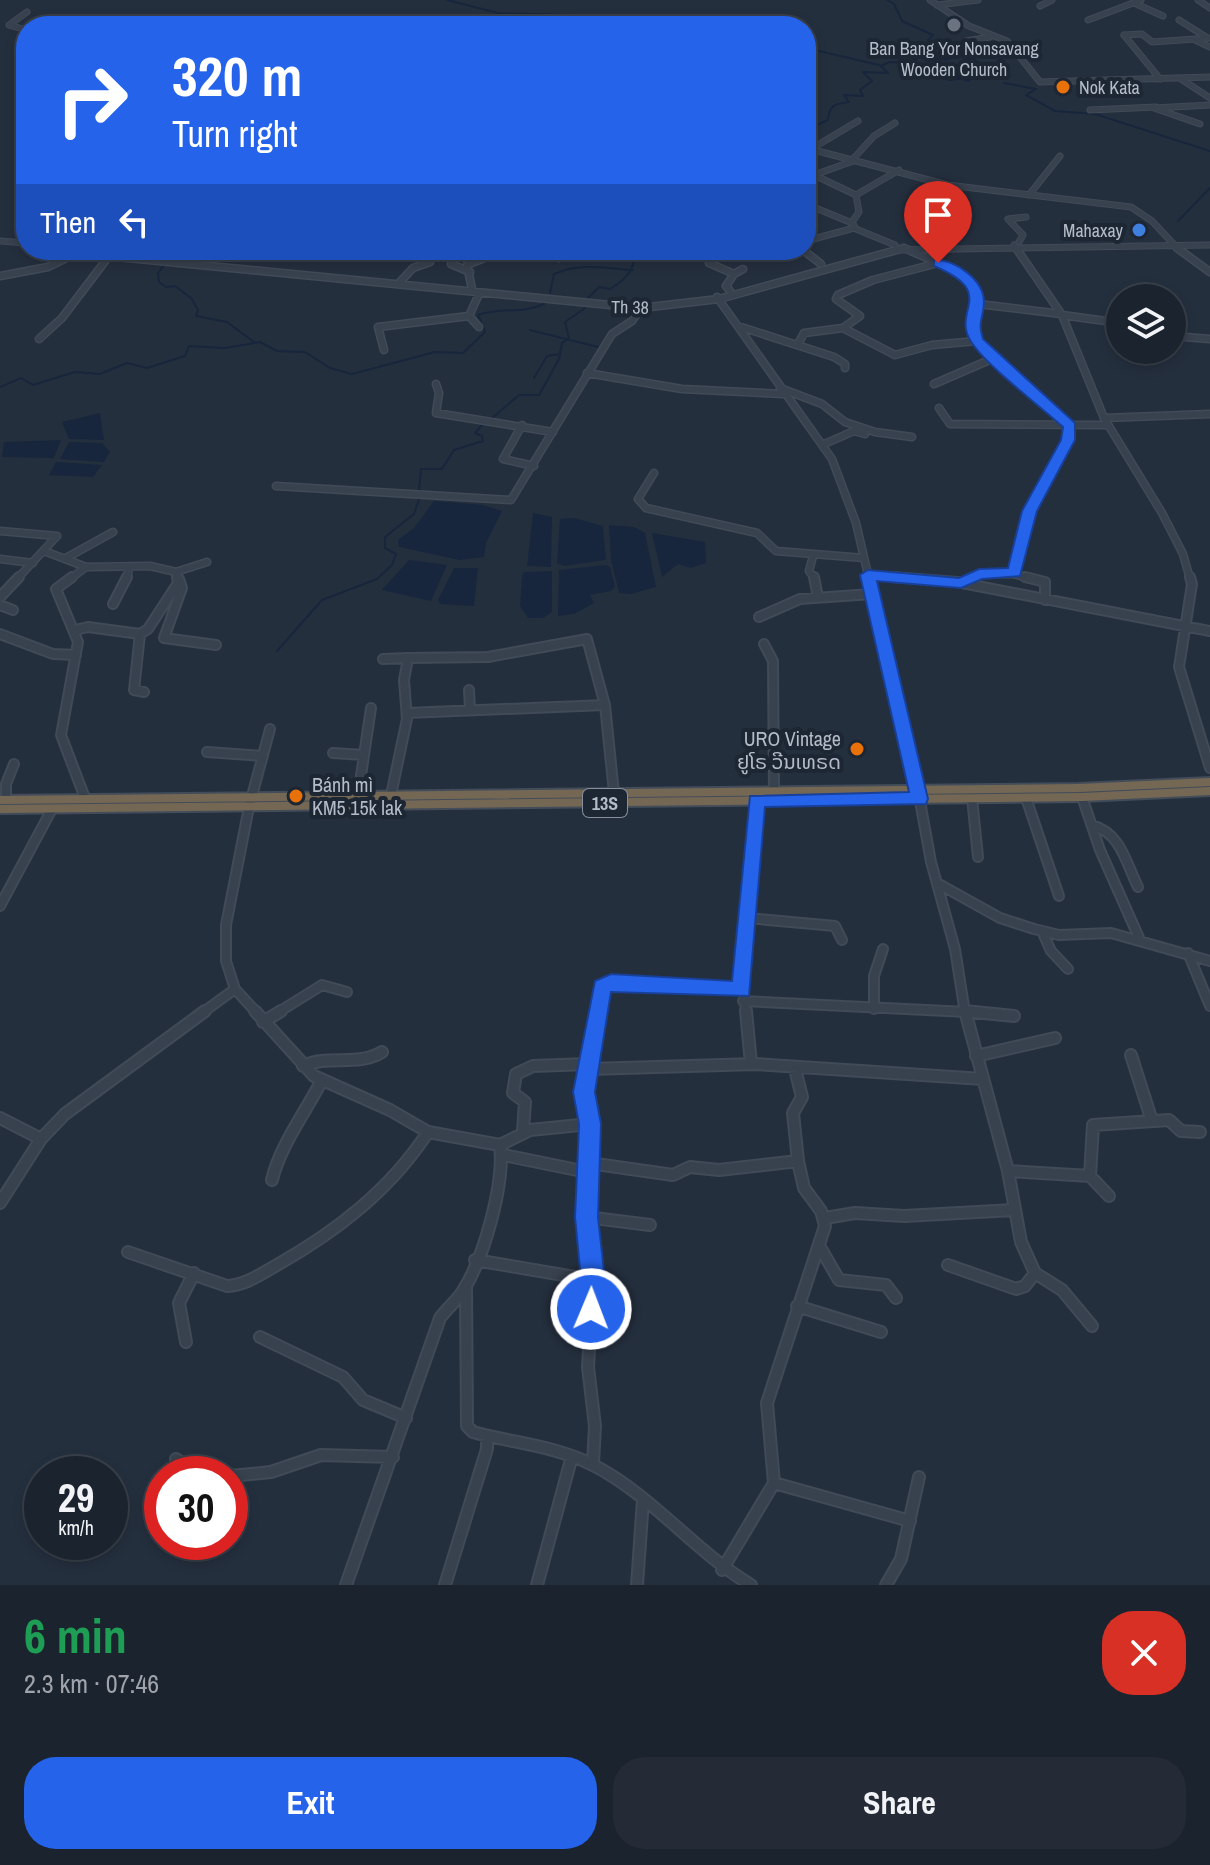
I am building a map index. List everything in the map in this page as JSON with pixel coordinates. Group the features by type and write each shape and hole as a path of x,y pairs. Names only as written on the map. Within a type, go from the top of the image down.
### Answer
{"highway":[{"name":"13S","path":"2,803 85,798 250,802 391,795 429,799 614,793 756,796 774,791 1026,798 1082,797 1104,792 1210,782"},
{"name":"13S","path":"2,803 52,809 429,799 1210,791"}],"street":[{"path":"930,0 969,26 1007,41 1040,82 1210,77"},
{"path":"937,5 978,0"},
{"path":"1040,6 1052,0"},
{"path":"1115,0 1126,5"},
{"path":"1088,20 1141,0"},
{"path":"1198,0 1210,8"},
{"path":"1133,2 1163,16"},
{"path":"21,16 27,12"},
{"path":"1179,20 1199,29 1196,31 1208,38"},
{"path":"1160,79 1125,36 1142,34 1152,42 1208,38"},
{"path":"966,41 995,37"},
{"path":"1195,39 1210,47"},
{"path":"1180,78 1210,98"},
{"path":"1090,110 1210,105"},
{"path":"1156,107 1157,111 1200,124"},
{"path":"816,146 858,121"},
{"path":"816,174 856,159 874,136 895,123"},
{"path":"816,150 948,185 1131,207 1153,220 1169,243 1210,272"},
{"path":"1029,195 1060,156"},
{"path":"856,195 899,170"},
{"path":"816,176 856,195"},
{"path":"816,238 853,226 859,212 856,195"},
{"path":"816,209 895,245"},
{"path":"947,242 920,220 952,215"},
{"path":"1026,217 1008,219 1023,235 1015,243 1062,314 1106,422 1137,469 1183,554 1192,584 1179,667 1210,768"},
{"name":"Th 38","path":"154,260 641,308 717,297 895,245 947,242 1210,243"},
{"name":"Th 38","path":"176,260 479,294 639,303 717,297 821,264 880,250 1015,243"},
{"path":"904,248 961,273 976,291 978,304 972,323 977,341 1070,426"},
{"path":"0,276 48,267 62,260"},
{"path":"39,339 62,318 106,260"},
{"path":"400,282 427,262 424,260"},
{"path":"472,289 468,264 478,260"},
{"path":"711,260 709,263 734,274"},
{"path":"816,260 821,264"},
{"path":"798,344 804,333 843,328 860,316 836,299 838,295 873,280 938,263"},
{"path":"451,264 470,272"},
{"path":"730,291 726,286 734,274 743,269"},
{"path":"469,316 479,294"},
{"path":"717,297 777,387 832,460 843,488 864,558 937,883 955,949 964,1009 1008,1171 1021,1242 1035,1273 1062,1290 1092,1326"},
{"path":"978,304 1106,321"},
{"path":"276,486 419,492 507,501 515,497 612,334 632,321 641,308"},
{"path":"469,316 479,327"},
{"path":"384,350 378,327 469,316"},
{"path":"737,326 842,360 845,368"},
{"path":"843,328 895,355 932,345 977,341"},
{"path":"1186,337 1210,339"},
{"path":"934,384 994,358"},
{"path":"587,373 682,389 784,395"},
{"path":"436,384 439,393 436,413 553,432"},
{"path":"763,392 777,387 822,404 845,422 875,432 912,437"},
{"path":"939,408 950,424 980,421 1070,426 1210,414"},
{"path":"522,425 503,459 534,466"},
{"path":"1013,574 1029,511 1063,450 1070,426"},
{"path":"822,445 854,431 866,434"},
{"path":"654,473 638,493 638,499 646,508 757,533 773,549 813,556 864,558"},
{"path":"0,531 57,536 0,597"},
{"path":"66,558 113,532"},
{"path":"44,551 86,567 150,566 178,575"},
{"path":"813,556 809,571 815,578 818,597"},
{"path":"0,559 33,563"},
{"path":"75,630 102,628 140,634 148,629 178,575 207,562"},
{"path":"85,798 61,735 76,655 75,630 56,589 86,567"},
{"path":"113,604 125,586 129,568"},
{"path":"961,583 979,574 1013,574 1046,583 1045,600"},
{"path":"178,575 182,588 164,638 216,645"},
{"path":"868,575 961,583 1210,631"},
{"path":"759,617 790,602 872,594"},
{"path":"0,605 13,610"},
{"path":"0,634 53,654 76,655"},
{"path":"140,634 132,682 134,690 144,692"},
{"path":"383,659 488,657 588,639 605,705 614,793"},
{"path":"764,644 773,661 774,791"},
{"path":"391,795 407,713 408,685 404,680 408,658"},
{"path":"469,690 470,710"},
{"path":"407,713 605,705"},
{"path":"358,796 371,708"},
{"path":"270,729 250,802 226,925 226,961 235,989 303,1066 322,1080 380,1105 428,1132 588,1168 673,1175 690,1167 735,1169 798,1161"},
{"path":"207,752 263,756"},
{"path":"333,753 364,755"},
{"path":"2,803 14,764"},
{"path":"751,1064 742,996 756,796"},
{"path":"1082,797 1140,940"},
{"path":"972,798 978,857"},
{"path":"1026,798 1059,896"},
{"path":"0,906 52,809"},
{"path":"1092,825 1103,826 1114,835 1138,887"},
{"path":"937,883 1000,918 1042,931 1059,935 1111,933 1210,961"},
{"path":"747,918 835,926 842,940"},
{"path":"1042,931 1051,951 1068,969"},
{"path":"874,1009 874,976 883,949"},
{"path":"1188,953 1210,1006"},
{"path":"593,1464 595,1426 588,1367 593,1280 586,1217 590,1124 584,1092 605,983 874,1009 964,1009 1014,1016"},
{"path":"263,1022 322,985 347,992"},
{"path":"0,1203 41,1139 65,1114 235,989"},
{"path":"976,1056 1055,1038"},
{"path":"303,1066 320,1058 364,1061 382,1052"},
{"path":"1131,1055 1152,1121"},
{"path":"523,1131 525,1102 513,1093 512,1087 516,1074 533,1066 751,1064 983,1079"},
{"path":"727,1576 774,1483 767,1403 797,1306 821,1249 825,1218 807,1195 798,1161 793,1113 802,1097 795,1069"},
{"path":"272,1180 277,1158 297,1130 322,1080"},
{"path":"0,1118 41,1139"},
{"path":"1090,1176 1093,1125 1169,1120 1181,1131 1200,1132"},
{"path":"590,1124 511,1134 502,1150 466,1287 466,1417 473,1432 593,1464 643,1500 727,1576 751,1585"},
{"path":"128,1252 234,1287 317,1244 393,1178 416,1154 428,1132"},
{"path":"1008,1171 1090,1176 1109,1196"},
{"path":"825,1218 855,1213 904,1216 1014,1210"},
{"path":"586,1217 650,1225"},
{"path":"821,1249 839,1280 886,1285 896,1298"},
{"path":"475,1260 593,1280"},
{"path":"948,1265 1016,1289 1025,1286 1035,1273"},
{"path":"186,1342 179,1303 194,1273"},
{"path":"346,1585 440,1318 466,1287"},
{"path":"797,1306 881,1332"},
{"path":"260,1337 343,1377 363,1400 406,1418"},
{"path":"445,1585 487,1449 487,1436"},
{"path":"248,1474 271,1472 321,1455 393,1457"},
{"path":"537,1585 572,1456"},
{"path":"886,1585 901,1559 919,1477"},
{"path":"774,1483 910,1521"},
{"path":"637,1585 643,1500"}],"water":[{"path":"957,49 980,62 950,75 976,69 974,74 981,70 976,66 982,65 990,70 968,82 962,80 966,76 960,79 943,74 971,63 963,56 945,61 937,58 951,56 948,51"},
{"path":"100,413 104,440 69,439 62,422"},
{"path":"61,440 54,458 2,457 4,442"},
{"path":"69,442 102,443 110,452 104,462 60,459"},
{"path":"56,462 102,465 93,477 49,475"},
{"path":"434,501 483,505 502,511 486,543 484,557 460,560 399,547 398,540 414,528"},
{"path":"533,513 552,517 551,567 527,566"},
{"path":"574,518 603,526 606,560 564,566 557,563 560,519"},
{"path":"609,525 634,527 645,533 656,587 631,594 619,593 611,560"},
{"path":"652,533 705,542 706,563 691,568 678,564 662,577"},
{"path":"409,560 447,565 431,601 382,590"},
{"path":"610,567 615,587 611,591 590,595 594,603 574,614 558,616 559,570"},
{"path":"454,568 478,568 474,606 440,604 438,600"},
{"path":"552,571 552,612 543,618 528,618 520,606 524,572"}],"waterway":[{"path":"447,0 498,13 577,16"},
{"path":"816,125 828,120 834,106 849,102 844,95 863,96 860,90 872,81 863,72 888,73 881,66 889,62 918,63 908,53 920,47 934,47 928,40 933,35 902,21 894,4 887,0"},
{"path":"816,50 879,65"},
{"path":"914,64 949,80 987,76"},
{"path":"1004,83 1036,89 1026,95 1055,111 1095,114 1210,151"},
{"path":"1178,221 1210,188"},
{"path":"630,270 634,260"},
{"path":"164,265 158,273 159,282 166,287 175,286 191,298 198,310 196,316 227,322 254,342"},
{"path":"550,293 554,274 564,270 593,267 630,270"},
{"path":"588,298 599,287 610,289 621,282 630,270"},
{"path":"0,387 21,378 33,385 75,372 100,374 127,363 147,368 185,356 189,346 225,348 260,342 277,351 305,352 330,368 352,374 435,352 463,353 485,332 478,315 544,304"},
{"path":"567,339 565,322 585,308"},
{"path":"530,330 567,339"},
{"path":"560,354 562,343 567,339"},
{"path":"567,339 598,347"},
{"path":"491,419 519,395 539,395 560,354"},
{"path":"534,378 547,356 560,354"},
{"path":"419,492 421,469 442,469 454,450 483,441 482,436 475,433 483,424"},
{"path":"277,651 322,600 377,579 392,565 396,554 385,548 385,537 414,514 419,499"}],"place":[{"name":"Ban Bang Yor Nonsavang Wooden Church","path":"954,25"},
{"name":"Nok Kata","path":"1063,87"},
{"name":"Mahaxay","path":"1139,230"},
{"name":"URO Vintage ຢູໂຣ ວີນເທຣດ","path":"857,749"},
{"name":"Bánh mì KM5 15k lak","path":"296,796"}],"route":[{"path":"591,1309 593,1280 586,1217 590,1124 584,1092 602,987 611,982 742,990 757,800 919,799 868,575 925,577 961,583 965,578 979,574 1015,573 1029,511 1068,440 1070,426 1055,409 1030,391 977,341 972,330 972,313 978,304 972,284 961,273 938,263"}]}
